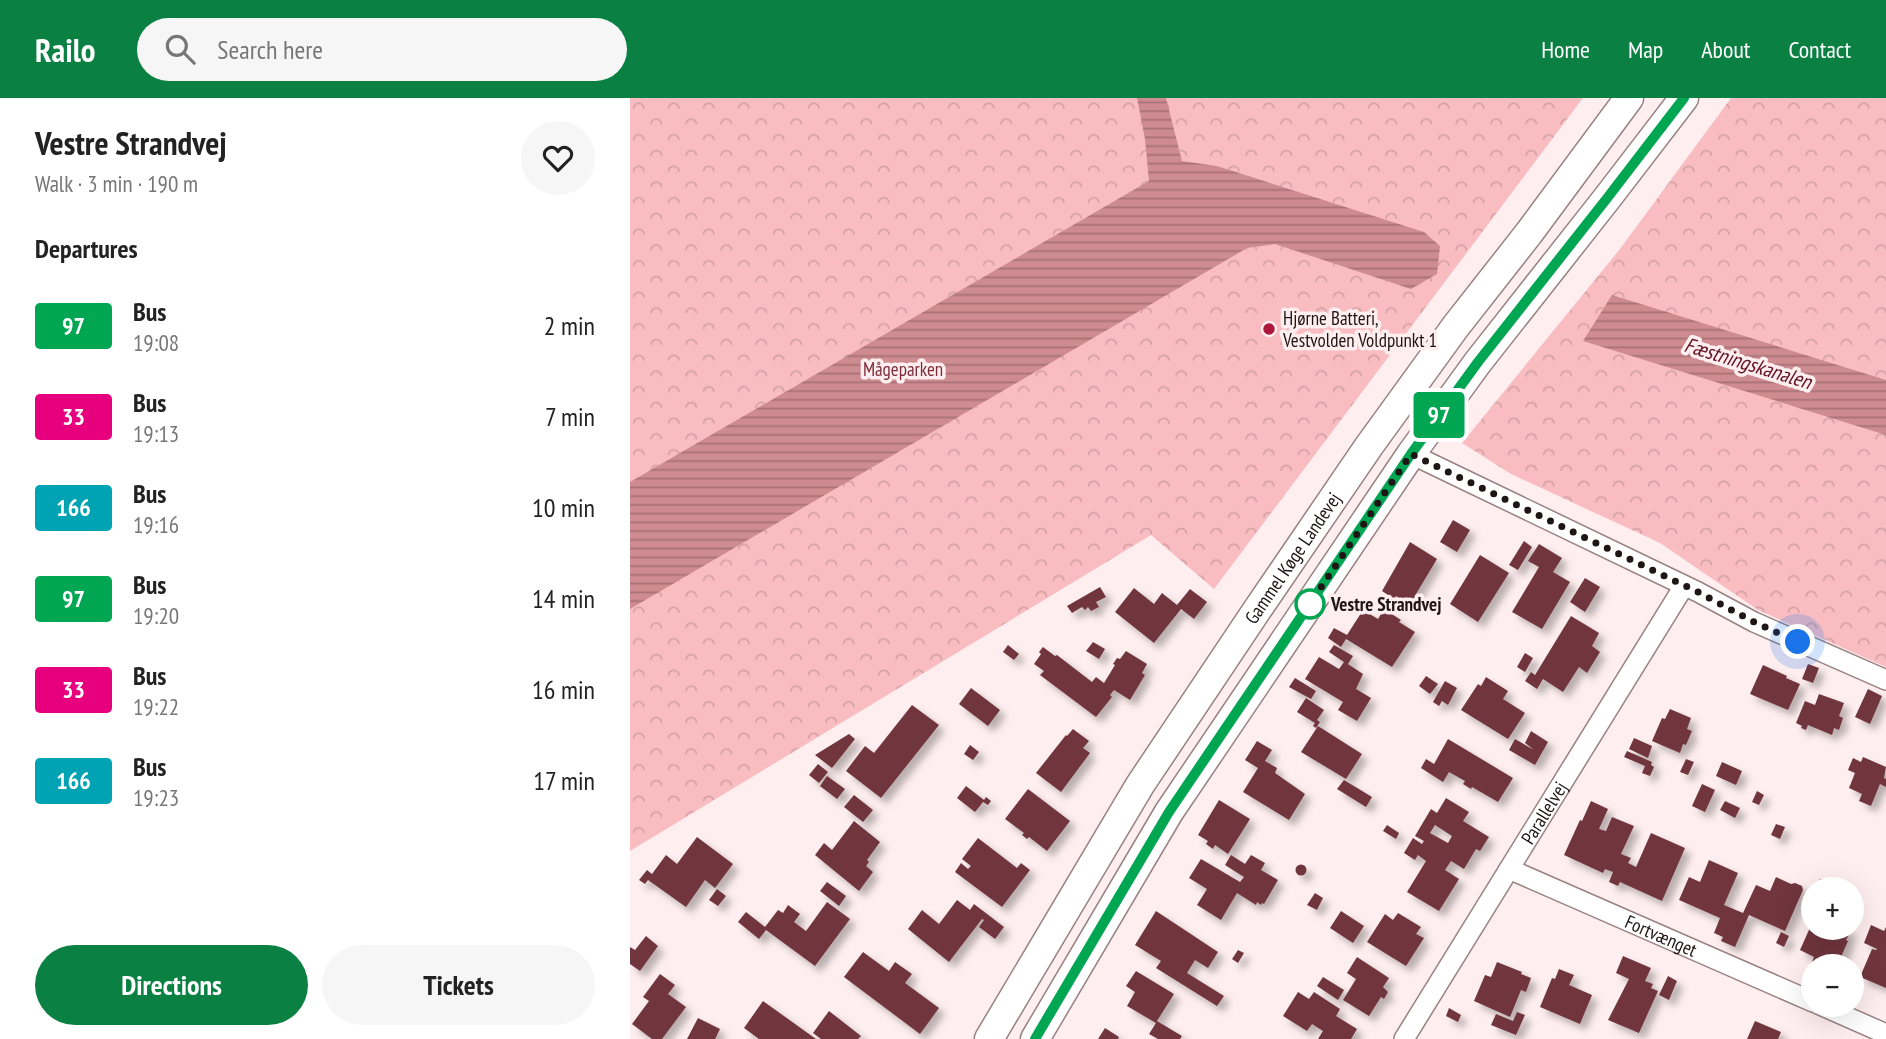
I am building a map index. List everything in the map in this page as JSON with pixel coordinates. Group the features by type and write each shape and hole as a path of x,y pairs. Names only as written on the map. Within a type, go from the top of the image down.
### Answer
{"main road":[{"name":"Gammel Køge Landevej","path":"989,1039 1140,785 1272,588 1369,446 1629,98"},
{"name":"Gammel Køge Landevej","path":"1035,1039 1169,812 1411,454 1483,355 1684,98"}],"street":[{"path":"1411,454 1754,622 1886,680"},
{"name":"Parallelvej","path":"1404,1039 1684,586"},
{"name":"Fortvænget","path":"1508,869 1801,997"},
{"path":"1847,1017 1886,1034"}],"green space":[{"name":"Mågeparken","path":"630,98 1583,98 1214,589 1151,535 630,851"},
{"path":"1731,98 1886,98 1886,667 1758,610 1660,543 1511,474 1462,443 1620,249"}],"water":[{"path":"1137,98 1166,98 1182,161 1217,166 1424,232 1440,246 1437,274 1411,289 1275,244 1247,248 630,609 630,482 1149,181"},
{"name":"Fæstningskanalen","path":"1612,295 1886,380 1886,435 1583,341"}],"building":[{"path":"1453,520 1470,530 1457,552 1440,542"},
{"path":"1524,541 1532,547 1518,570 1509,565"},
{"path":"1410,542 1437,559 1410,604 1396,596 1394,599 1382,591"},
{"path":"1539,544 1562,558 1553,572 1570,582 1542,629 1512,612 1539,567 1528,561"},
{"path":"1480,555 1509,573 1478,622 1450,604"},
{"path":"1585,578 1600,587 1585,612 1570,602"},
{"path":"1100,587 1106,597 1096,602 1099,607 1091,611 1088,607 1085,610 1082,607 1072,613 1067,606"},
{"path":"1134,588 1154,604 1162,593 1177,605 1190,589 1207,602 1194,619 1181,609 1154,643 1115,612"},
{"path":"1384,609 1415,632 1392,667 1346,639 1341,647 1328,638 1334,628 1347,635 1363,610 1378,619"},
{"path":"1571,616 1599,633 1592,646 1600,652 1587,673 1579,667 1563,692 1543,679 1537,689 1525,681 1531,672 1535,675"},
{"path":"1093,642 1105,649 1099,659 1086,651"},
{"path":"1008,645 1019,654 1014,660 1003,652"},
{"path":"1334,645 1353,656 1348,664 1363,674 1356,689 1371,698 1357,721 1338,710 1343,702 1305,679 1319,657 1339,669 1344,662 1329,652"},
{"path":"1043,647 1092,682 1096,677 1104,683 1117,658 1120,659 1126,651 1147,664 1142,673 1145,675 1130,700 1114,690 1110,695 1112,697 1096,717 1040,675 1044,671 1034,664"},
{"path":"1525,653 1533,658 1525,672 1517,667"},
{"path":"1808,664 1819,668 1813,683 1802,679"},
{"path":"1763,665 1800,684 1788,710 1750,694"},
{"path":"1426,676 1438,684 1430,694 1419,686"},
{"path":"1486,677 1508,691 1503,699 1525,713 1508,739 1461,710 1478,684 1481,686"},
{"path":"1295,678 1316,691 1311,699 1289,687"},
{"path":"1445,681 1457,688 1448,705 1442,701 1439,706 1433,702"},
{"path":"971,688 1000,710 988,726 959,704"},
{"path":"1868,689 1882,696 1870,724 1855,717"},
{"path":"1819,694 1844,703 1839,716 1843,718 1839,730 1834,728 1832,735 1808,725 1806,730 1796,723 1805,701 1815,705"},
{"path":"1306,698 1324,710 1317,720 1320,722 1316,728 1313,726 1315,723 1297,712"},
{"path":"912,705 939,725 881,798 846,771 865,746 874,753"},
{"path":"1670,709 1691,718 1687,729 1692,731 1680,753 1652,741 1662,718 1665,719"},
{"path":"1318,726 1362,754 1346,779 1301,752"},
{"path":"1073,729 1089,741 1083,748 1090,753 1061,792 1036,773"},
{"path":"1531,731 1548,742 1535,765 1509,750 1515,739 1534,750 1525,743"},
{"path":"849,734 855,739 832,768 815,755"},
{"path":"1634,738 1652,746 1648,758 1629,749"},
{"path":"1448,739 1513,778 1498,802 1472,787 1471,789 1463,784 1465,781 1449,772 1443,782 1421,768 1426,759 1434,764"},
{"path":"1257,741 1272,750 1265,761 1277,768 1275,773 1305,794 1289,820 1243,792 1258,768 1245,760"},
{"path":"970,745 979,752 973,760 964,754"},
{"path":"1627,751 1652,762 1654,767 1650,776 1642,773 1645,766 1624,757"},
{"path":"1863,757 1886,767 1886,787 1880,784 1871,806 1859,801 1862,794 1849,788 1855,773 1848,770 1853,758 1861,762"},
{"path":"1686,759 1694,762 1688,775 1680,772"},
{"path":"1722,762 1742,771 1736,785 1716,776"},
{"path":"818,764 828,772 819,783 809,775"},
{"path":"827,776 845,789 837,799 820,786"},
{"path":"1344,780 1372,797 1366,807 1337,789"},
{"path":"1702,784 1715,790 1705,812 1692,806"},
{"path":"966,786 984,800 986,797 991,801 988,805 983,802 975,812 957,798"},
{"path":"1028,789 1070,821 1047,851 1029,837 1027,839 1022,835 1024,833 1005,819"},
{"path":"1757,791 1764,795 1759,805 1752,802"},
{"path":"854,795 873,810 863,822 844,807"},
{"path":"1446,798 1469,812 1463,821 1489,837 1480,851 1476,849 1464,869 1451,861 1445,870 1459,879 1439,911 1407,892 1426,861 1418,855 1415,860 1404,853 1413,838 1422,844 1424,841 1415,836 1431,809 1437,813","holes":["1435,825 1452,836 1448,843 1430,833"]},
{"path":"1219,800 1250,819 1228,854 1215,845 1213,849 1206,844 1208,841 1198,835"},
{"path":"1591,801 1608,809 1599,829 1606,831 1612,817 1634,826 1621,854 1631,858 1628,863 1636,867 1651,833 1685,848 1662,901 1620,882 1618,886 1609,882 1613,872 1605,869 1603,873 1564,855"},
{"path":"1725,801 1740,808 1735,818 1720,810"},
{"path":"854,821 880,842 867,860 869,862 866,866 873,872 859,891 815,855 824,843 832,850"},
{"path":"1776,824 1785,827 1780,839 1771,835"},
{"path":"1387,825 1399,833 1396,839 1383,831"},
{"path":"697,837 733,864 715,888 705,880 686,907 648,880 645,884 639,880 647,870 652,874 666,855 677,864"},
{"path":"978,838 1017,868 1021,863 1030,870 1002,907 955,872 961,863 968,869 971,866 962,859"},
{"path":"1231,855 1245,864 1251,855 1265,863 1261,870 1278,880 1261,905 1257,902 1256,905 1237,893 1221,920 1197,905 1207,889 1189,878 1201,859 1240,882 1244,877 1225,865"},
{"path":"1709,860 1738,873 1724,905 1743,913 1756,885 1770,891 1776,877 1801,886 1801,895 1785,931 1749,915 1735,947 1721,941 1723,937 1714,933 1720,918 1679,900 1689,877 1700,882"},
{"path":"1301,864 1307,870 1301,876 1295,870"},
{"path":"827,882 846,896 839,906 820,891"},
{"path":"717,889 726,896 718,906 709,900"},
{"path":"1315,893 1323,898 1317,910 1307,905"},
{"path":"957,900 970,910 974,904 1004,927 995,939 979,927 984,920 982,919 949,962 908,929 922,910 939,924"},
{"path":"827,902 850,919 815,966 766,930 759,939 738,922 746,912 765,927 778,910 783,913 788,905 800,914 794,922 806,931"},
{"path":"1156,911 1218,952 1208,968 1195,960 1187,973 1224,996 1217,1006 1156,968 1161,961 1135,945"},
{"path":"1341,911 1364,926 1353,943 1330,928"},
{"path":"1398,913 1421,927 1416,934 1424,938 1406,966 1367,942 1385,914 1393,920"},
{"path":"1871,925 1884,931 1886,927 1886,988 1864,979 1864,968 1872,949 1877,949 1864,943"},
{"path":"1781,932 1789,936 1784,947 1776,943"},
{"path":"646,936 658,946 640,971 630,964 630,947 635,950"},
{"path":"1804,940 1848,941 1842,954 1808,954 1800,950"},
{"path":"1238,950 1244,953 1238,963 1232,959"},
{"path":"863,952 889,971 895,962 912,974 905,983 939,1008 920,1034 844,977"},
{"path":"1623,956 1651,968 1645,981 1653,984 1651,988 1658,991 1639,1033 1608,1020 1629,979 1616,973"},
{"path":"1357,957 1389,978 1383,987 1388,992 1384,999 1381,997 1369,1016 1343,1000 1356,979 1347,973"},
{"path":"1497,962 1531,978 1526,992 1521,990 1510,1017 1474,1001 1485,975 1491,977"},
{"path":"1559,969 1574,975 1569,985 1592,995 1580,1024 1540,1007 1552,978 1555,979"},
{"path":"1136,971 1174,994 1157,1021 1182,1036 1180,1039 1158,1039 1149,1034 1156,1023 1127,1006 1135,992 1126,986"},
{"path":"660,974 675,985 668,994 686,1007 662,1039 652,1039 632,1024 649,1001 643,997"},
{"path":"1668,976 1677,981 1669,1000 1659,995"},
{"path":"1323,977 1344,990 1338,1000 1317,986"},
{"path":"1298,992 1309,999 1314,992 1340,1009 1336,1016 1357,1029 1351,1039 1318,1039 1323,1031 1312,1024 1307,1031 1283,1016"},
{"path":"763,1001 816,1039 759,1039 744,1028"},
{"path":"1449,1008 1461,1015 1458,1022 1446,1016"},
{"path":"829,1011 861,1036 858,1039 821,1039 813,1033"},
{"path":"1517,1012 1525,1015 1516,1035 1491,1025 1496,1014 1513,1021"},
{"path":"698,1018 720,1029 715,1039 687,1039"},
{"path":"1755,1021 1781,1032 1778,1039 1747,1039"},
{"path":"1105,1028 1119,1037 1118,1039 1098,1039"}],"bus line":[{"name":"97","path":"1035,1039 1169,812 1411,454 1478,362 1684,98"}],"place":[{"name":"Hjørne Batteri, Vestvolden Voldpunkt 1","path":"1269,329"},
{"name":"Vestre Strandvej","path":"1310,604"}],"route":[{"path":"1310,604 1305,611 1411,454 1798,642"}]}
